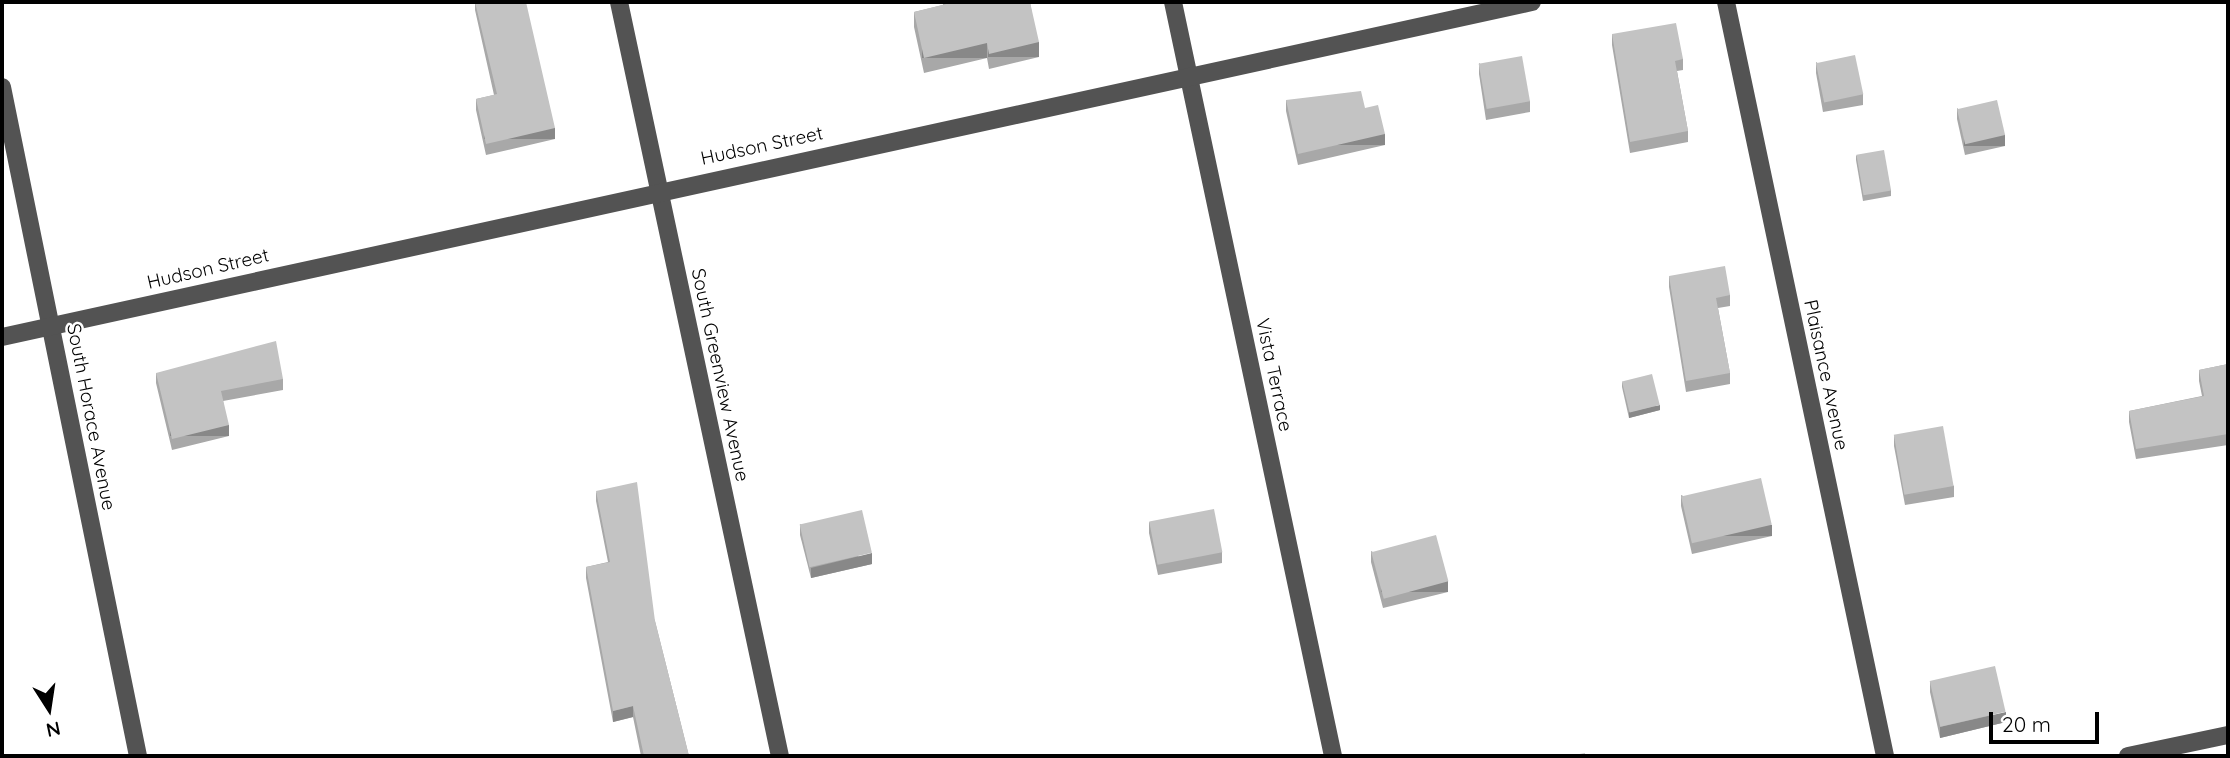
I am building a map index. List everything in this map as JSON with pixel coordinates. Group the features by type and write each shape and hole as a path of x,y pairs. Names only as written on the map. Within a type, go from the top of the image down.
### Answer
{"street":[{"name":"South Greenview Avenue","path":"619,2 780,756"},
{"name":"Vista Terrace","path":"1173,2 1333,756"},
{"name":"Hudson Street","path":"2,337 1188,74 1532,2"},
{"name":"Plaisance Avenue","path":"1726,2 1885,756"},
{"name":"South Horace Avenue","path":"2,87 138,756"},
{"path":"2129,756 2228,735"}],"building":[{"path":"475,2 526,2 555,128 486,144 476,99 497,94"},
{"path":"946,2 1030,2 1039,42 989,54 987,43 924,58 914,12"},
{"path":"1676,23 1683,59 1675,61 1688,131 1630,142 1612,34"},
{"path":"1855,55 1863,94 1824,102 1816,63"},
{"path":"1522,56 1530,101 1487,109 1479,64"},
{"path":"1361,91 1365,108 1378,105 1385,134 1298,154 1286,100"},
{"path":"1997,100 2005,135 1965,144 1957,109"},
{"path":"1884,150 1891,190 1864,195 1856,155"},
{"path":"1725,266 1730,295 1716,298 1730,373 1686,381 1669,276"},
{"path":"276,341 283,379 221,391 229,425 172,439 156,373"},
{"path":"2228,364 2228,434 2136,449 2129,411 2204,396 2199,370"},
{"path":"1652,374 1660,405 1630,413 1622,381"},
{"path":"1943,426 1954,486 1904,495 1894,435"},
{"path":"1761,478 1772,525 1692,543 1681,496"},
{"path":"637,482 655,621 689,756 644,756 633,706 613,711 586,567 610,562 596,491"},
{"path":"1214,509 1222,552 1158,565 1149,522"},
{"path":"862,510 872,553 810,567 800,524"},
{"path":"1436,535 1448,581 1384,599 1371,552"},
{"path":"1995,666 2006,712 1940,727 1930,681"}]}
